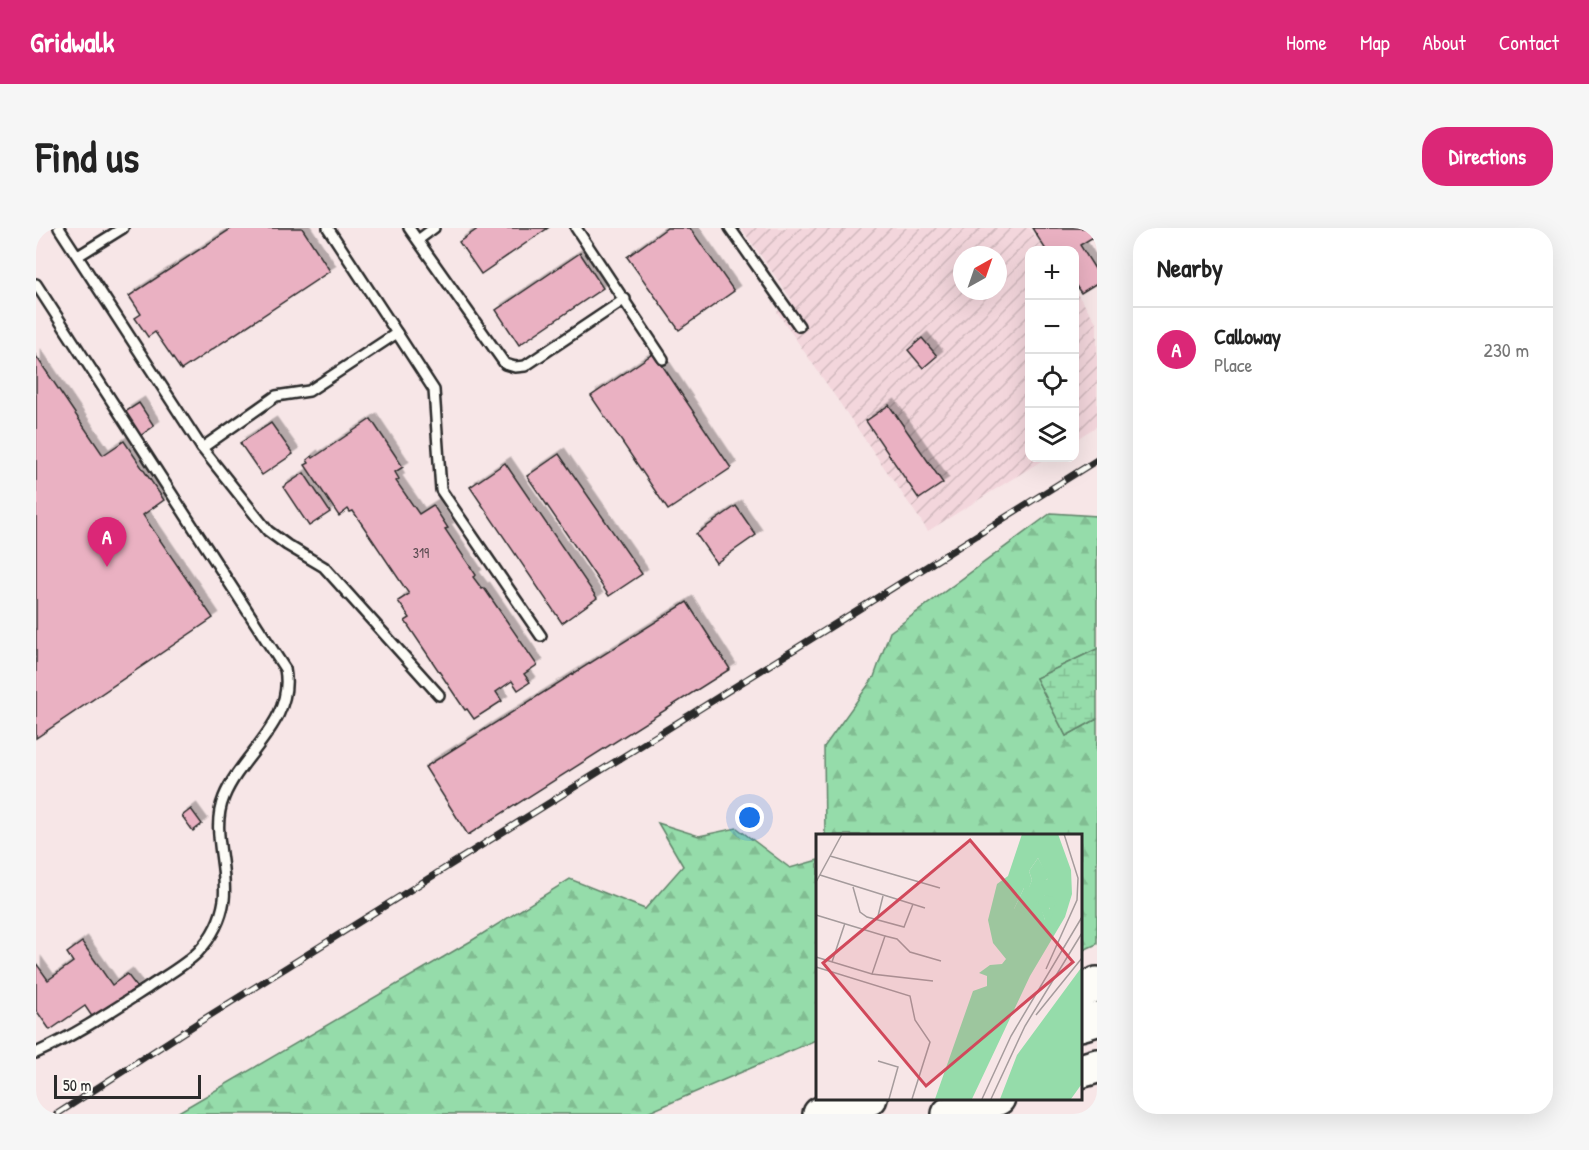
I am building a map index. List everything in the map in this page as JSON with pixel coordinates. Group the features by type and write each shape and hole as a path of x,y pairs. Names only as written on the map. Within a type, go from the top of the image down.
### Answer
{"highway":[{"path":"1082,990 1097,984"},
{"path":"1082,1023 1097,1019"},
{"path":"1082,1070 1097,1066"},
{"path":"803,1114 838,1099"},
{"path":"820,1114 867,1099"},
{"path":"949,1114 995,1099"}],"lane":[{"path":"59,228 202,448 268,531 286,546 324,567 439,695"},
{"path":"78,256 123,228"},
{"path":"328,228 434,390 441,490 541,636"},
{"path":"409,228 505,364 515,367 525,366 625,299"},
{"path":"418,240 434,228"},
{"path":"576,228 663,359"},
{"path":"730,228 799,326"},
{"path":"36,284 285,669 287,680 284,700 271,729 229,786 220,809 218,822 224,890 221,912 213,933 198,952 179,967 92,1024 36,1053"},
{"path":"202,448 276,396 309,391 397,333"}],"shaded area":[{"path":"741,228 1029,228 1042,246 1025,246 1025,462 1040,462 928,531 777,312 792,300"},
{"path":"1079,297 1097,323 1097,426 1079,437"}],"green space":[{"path":"1051,513 1097,516 1097,649 1036,678 1066,736 1097,719 1097,944 1082,951 1082,834 825,834 824,747 874,677 890,632"},
{"path":"1097,649 1097,719 1066,736 1036,678"},
{"path":"658,823 699,836 737,828 790,868 816,861 816,1040 645,1114 175,1114 471,941 570,879 645,909 683,866"}],"building":[{"path":"232,228 302,228 330,271 181,370 155,332 148,337 135,318 141,314 129,296"},
{"path":"479,228 548,228 481,274 459,242"},
{"path":"667,228 690,228 734,291 679,330 627,257"},
{"path":"1032,228 1090,228 1095,236 1080,245 1097,272 1097,283 1081,293 1079,290 1079,246 1043,246"},
{"path":"580,253 603,288 519,345 496,310"},
{"path":"922,338 937,356 923,368 908,350"},
{"path":"654,353 731,468 668,510 591,396"},
{"path":"36,356 103,455 124,441 164,500 143,515 213,618 36,738"},
{"path":"139,403 154,426 140,436 125,412"},
{"path":"889,405 943,483 919,499 866,421"},
{"path":"371,419 403,467 395,472 399,479 396,481 419,514 433,505 448,528 445,529 476,575 473,577 482,589 484,588 537,665 524,674 530,682 518,690 512,681 496,692 502,701 474,719 467,709 465,710 405,621 410,618 398,601 409,594 353,511 350,512 348,509 339,516 305,465 309,463 307,460 312,456 313,458"},
{"path":"271,423 293,454 262,475 240,443"},
{"path":"559,454 642,574 609,596 527,476"},
{"path":"505,463 597,598 562,623 470,487"},
{"path":"304,473 330,512 309,526 283,487"},
{"path":"736,506 756,535 716,563 696,534"},
{"path":"687,602 730,669 468,835 425,767"},
{"path":"191,809 202,824 193,831 182,816"},
{"path":"82,942 112,985 127,974 137,987 93,1018 85,1006 50,1030 36,1010 36,963 48,980 73,962 67,953"}],"railway":[{"path":"57,1114 196,1024 1097,460"}],"place":[{"name":"Calloway","path":"107,567"}]}
